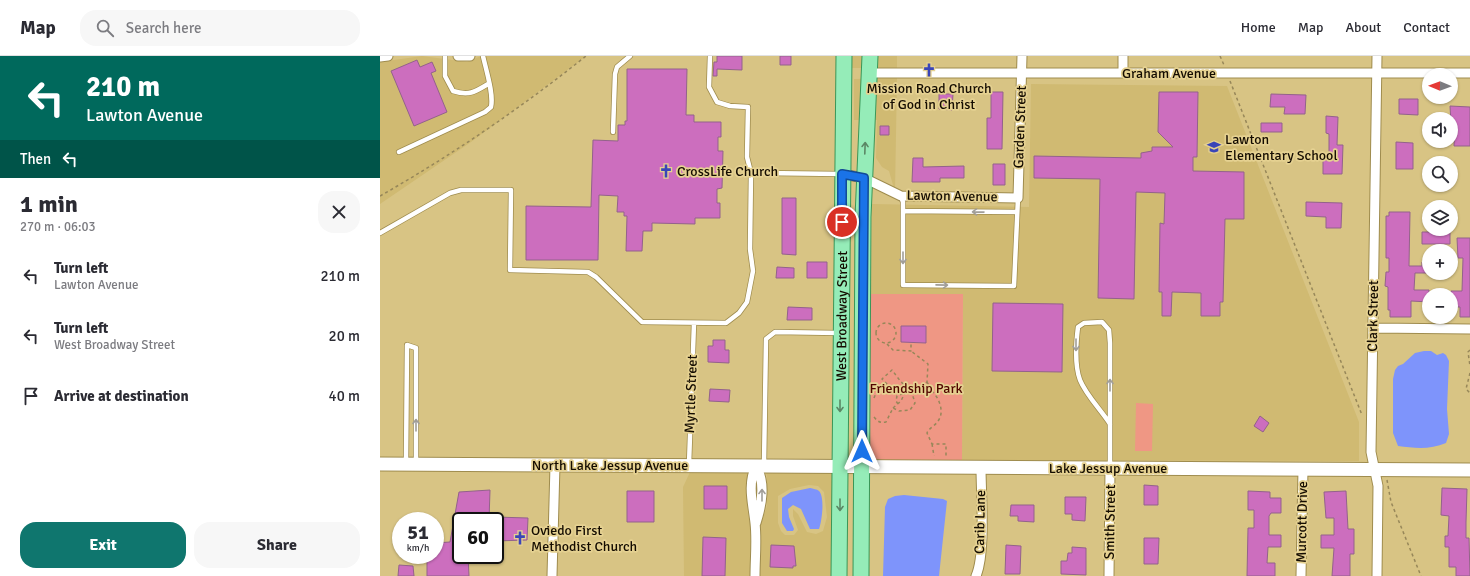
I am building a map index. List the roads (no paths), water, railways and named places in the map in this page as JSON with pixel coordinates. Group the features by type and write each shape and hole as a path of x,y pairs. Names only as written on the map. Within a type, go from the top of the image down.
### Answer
{"main road":[{"name":"West Broadway Street","path":"839,576 844,56"},
{"name":"West Broadway Street","path":"861,576 864,178 870,56"}],"street":[{"path":"380,57 388,56"},
{"path":"458,56 470,56"},
{"name":"Garden Street","path":"1018,198 1022,56"},
{"path":"1123,56 1123,72"},
{"name":"Clark Street","path":"1376,56 1371,452 1376,469 1378,486 1377,576"},
{"name":"Graham Avenue","path":"869,73 1470,73"},
{"name":"Lawton Avenue","path":"842,174 864,178 901,196 1018,198"},
{"path":"1373,328 1470,329"},
{"name":"North Lake Jessup Avenue","path":"380,464 840,466"},
{"path":"552,576 555,465"},
{"path":"755,576 756,524 762,506 762,476 760,466"},
{"name":"Lake Jessup Avenue","path":"840,466 1470,470"},
{"name":"Carib Lane","path":"976,576 980,560 981,468"},
{"name":"Smith Street","path":"1109,576 1110,468"},
{"name":"Murcott Drive","path":"1301,576 1303,469"}],"lane":[{"path":"445,56 446,76 453,91 464,95 474,92 488,84"},
{"path":"399,152 485,112 491,107 492,94 488,84 483,56"},
{"path":"612,132 615,74 618,67 630,56"},
{"path":"380,233 450,193 461,190 511,190 510,270 588,272 596,277 642,322 726,323 739,313 747,302 753,271 750,249 751,173 748,157 748,106 730,106 717,102 709,87 710,56"},
{"path":"751,173 842,174"},
{"path":"901,196 903,211 903,284 1014,286 1018,198"},
{"path":"903,211 1017,212"},
{"path":"1110,424 1080,380 1077,368 1076,341 1078,327 1084,323 1102,322 1109,330 1110,342 1110,424 1110,468"},
{"name":"Myrtle Street","path":"689,466 694,323"},
{"path":"760,466 766,339 775,332 841,333"},
{"path":"407,345 416,348 411,464 407,345"}],"water":[{"path":"1431,351 1437,355 1443,353 1449,361 1447,409 1449,434 1446,443 1434,447 1416,448 1398,446 1393,433 1393,379 1395,370 1415,353"},
{"path":"810,488 819,491 822,498 822,515 819,529 810,529 801,509 793,505 788,509 789,517 794,529 793,531 787,531 782,523 782,498 791,492"},
{"path":"904,495 943,499 947,501 939,576 883,576 885,507 888,499 895,496"}],"place":[{"name":"Mission Road Church of God in Christ","path":"929,70"},
{"name":"Lawton Elementary School","path":"1214,147"},
{"name":"CrossLife Church","path":"666,171"},
{"name":"Oviedo First Methodist Church","path":"520,538"}],"park label":[{"name":"Friendship Park","path":"916,388"}]}
